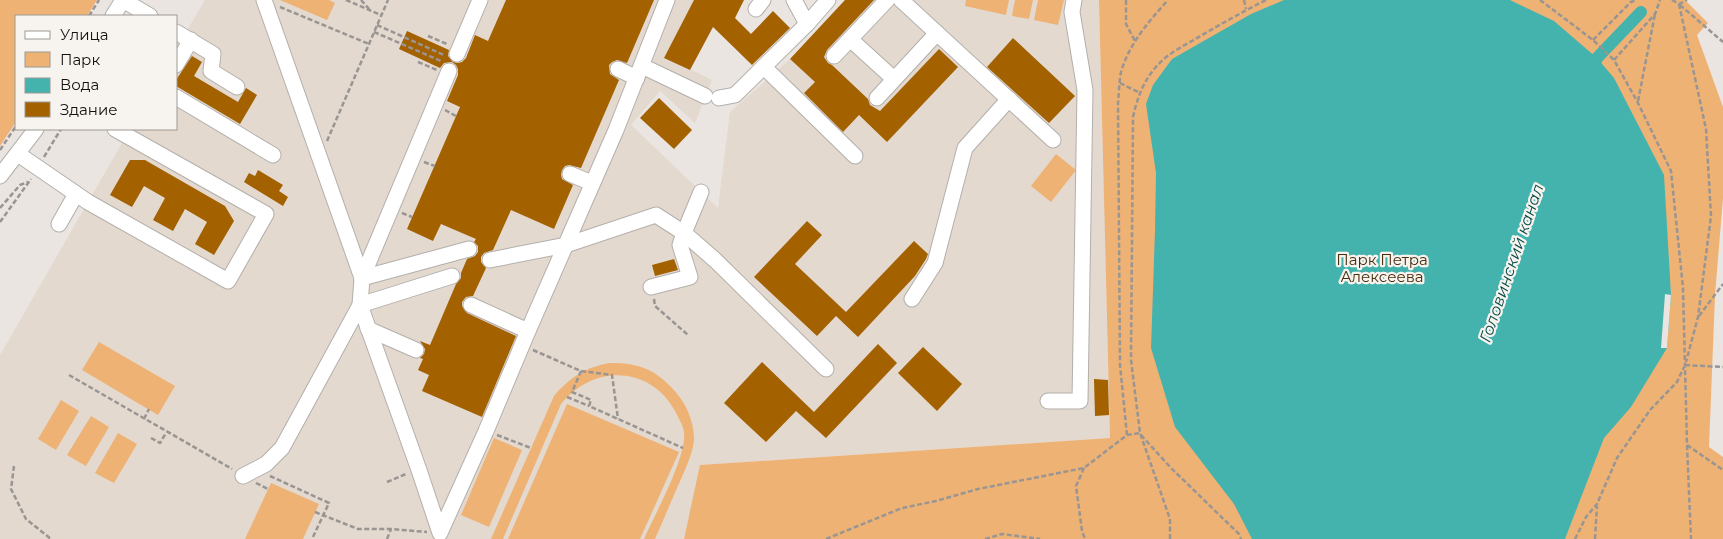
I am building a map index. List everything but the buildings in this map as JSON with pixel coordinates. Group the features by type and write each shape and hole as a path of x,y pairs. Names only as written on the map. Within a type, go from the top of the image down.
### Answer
{"street":[{"path":"113,15 123,0 148,15"},
{"path":"264,0 362,278"},
{"path":"441,536 420,470 360,305 362,278 452,62 480,0"},
{"path":"441,536 640,72 667,0"},
{"path":"794,0 807,24"},
{"path":"618,69 640,72 712,97 735,95 807,24 828,0"},
{"path":"834,56 887,0"},
{"path":"901,0 1053,140"},
{"path":"1048,401 1080,401 1085,90 1072,12 1074,0"},
{"path":"178,33 213,54 211,71 237,87"},
{"path":"877,98 937,33"},
{"path":"850,39 894,79"},
{"path":"178,62 191,40"},
{"path":"764,67 855,156"},
{"path":"178,98 273,155"},
{"path":"912,299 935,262 965,148 1008,99"},
{"path":"0,176 35,130"},
{"path":"18,154 76,194 228,281 266,214 117,130"},
{"path":"570,174 592,183"},
{"path":"651,287 690,277 680,245 702,192"},
{"path":"59,224 76,194"},
{"path":"490,260 566,245 656,215 684,232 715,260 826,369"},
{"path":"362,278 469,249"},
{"path":"243,476 266,464 282,448 360,305 452,276"},
{"path":"471,305 525,338"},
{"path":"368,329 416,350"}],"path":[{"path":"90,15 98,0"},
{"path":"264,0 369,44"},
{"path":"346,0 381,15"},
{"path":"361,0 371,10"},
{"path":"320,159 388,0"},
{"path":"1126,0 1126,24 1135,41"},
{"path":"1127,436 1120,365 1118,104 1121,72 1135,41 1168,0"},
{"path":"1244,0 1246,9"},
{"path":"1170,539 1170,520 1140,434 1131,360 1133,117 1140,93 1156,67 1172,52 1246,9 1266,0"},
{"path":"1540,0 1593,40 1614,60 1638,103 1671,171 1683,288 1691,539"},
{"path":"1544,2 1550,0"},
{"path":"1593,40 1636,0"},
{"path":"1638,103 1655,14 1660,0"},
{"path":"1672,0 1723,42"},
{"path":"1679,4 1687,0"},
{"path":"1575,539 1586,516 1597,504 1617,458 1650,410 1677,382 1685,365 1698,317 1711,216 1706,129 1679,4"},
{"path":"1614,60 1655,14"},
{"path":"377,25 429,48 452,62"},
{"path":"374,32 426,54 452,62"},
{"path":"428,36 452,62"},
{"path":"426,54 429,48"},
{"path":"418,62 452,62"},
{"path":"1120,83 1140,93"},
{"path":"0,150 15,128"},
{"path":"0,208 20,185 30,181"},
{"path":"402,214 412,217"},
{"path":"1698,317 1723,284"},
{"path":"651,287 655,306 688,335"},
{"path":"525,338 581,371 612,375 618,419"},
{"path":"1685,365 1723,367"},
{"path":"581,371 572,392 591,400 589,406"},
{"path":"69,375 144,420 268,489"},
{"path":"567,397 683,448"},
{"path":"144,420 149,410"},
{"path":"149,428 152,424"},
{"path":"486,430 531,448"},
{"path":"151,438 160,443 166,432"},
{"path":"826,539 902,508 978,489 1084,468 1127,436 1140,434"},
{"path":"1140,434 1171,468 1239,534 1241,539"},
{"path":"1687,445 1723,470"},
{"path":"14,466 11,489 26,519 51,539"},
{"path":"1084,468 1076,486 1082,531 1086,539"},
{"path":"387,482 420,470"},
{"path":"263,486 268,475 329,503 312,539"},
{"path":"1596,539 1597,504"},
{"path":"315,512 358,528 391,529 441,536"},
{"path":"387,539 391,529"},
{"path":"985,539 1002,534 1040,539"}],"shaded area":[{"path":"205,0 727,0 690,69 712,80 695,123 660,91 631,125 718,208 730,112 790,59 845,0 1099,0 1110,438 701,465 684,539 0,539 0,355 129,130 178,130 178,46"}],"green space":[{"path":"0,0 97,0 88,15 15,15 15,124 0,146"},
{"path":"280,0 329,0 335,3 327,20"},
{"path":"966,0 1009,0 1006,15 965,6"},
{"path":"1015,0 1033,0 1029,19 1012,16"},
{"path":"1038,0 1064,0 1058,25 1034,20"},
{"name":"Парк Петра Алексеева","path":"1099,0 1685,0 1708,23 1697,35 1723,107 1723,198 1715,295 1709,447 1723,457 1723,539 684,539 700,465 1110,438"},
{"path":"1056,154 1076,170 1051,202 1031,186"},
{"path":"99,342 175,386 158,415 82,370"},
{"path":"610,363 628,364 644,368 665,381 681,399 688,411 694,432 691,455 655,539 644,539 676,470 684,443 684,432 675,411 664,396 651,385 636,378 621,375 589,382 574,391 561,404 503,539 491,539 554,396 572,378 593,367"},
{"path":"61,400 79,411 56,450 38,439"},
{"path":"567,404 679,452 640,539 508,539"},
{"path":"91,416 109,427 86,466 67,455"},
{"path":"118,433 137,444 114,483 95,473"},
{"path":"494,438 522,450 489,527 461,515"},
{"path":"271,483 319,504 303,539 245,539"}],"water":[{"name":"Парк Петра Алексеева","path":"1284,0 1510,0 1554,21 1597,58 1614,78 1664,175 1671,295 1667,348 1631,407 1604,438 1565,539 1252,539 1234,504 1175,427 1151,348 1156,173 1146,104 1153,85 1172,59 1251,14"}],"pier":[{"path":"1665,294 1671,295 1667,348 1661,348"}],"waterway":[{"name":"Головинский канал","path":"1592,74 1597,58 1641,12"}]}
